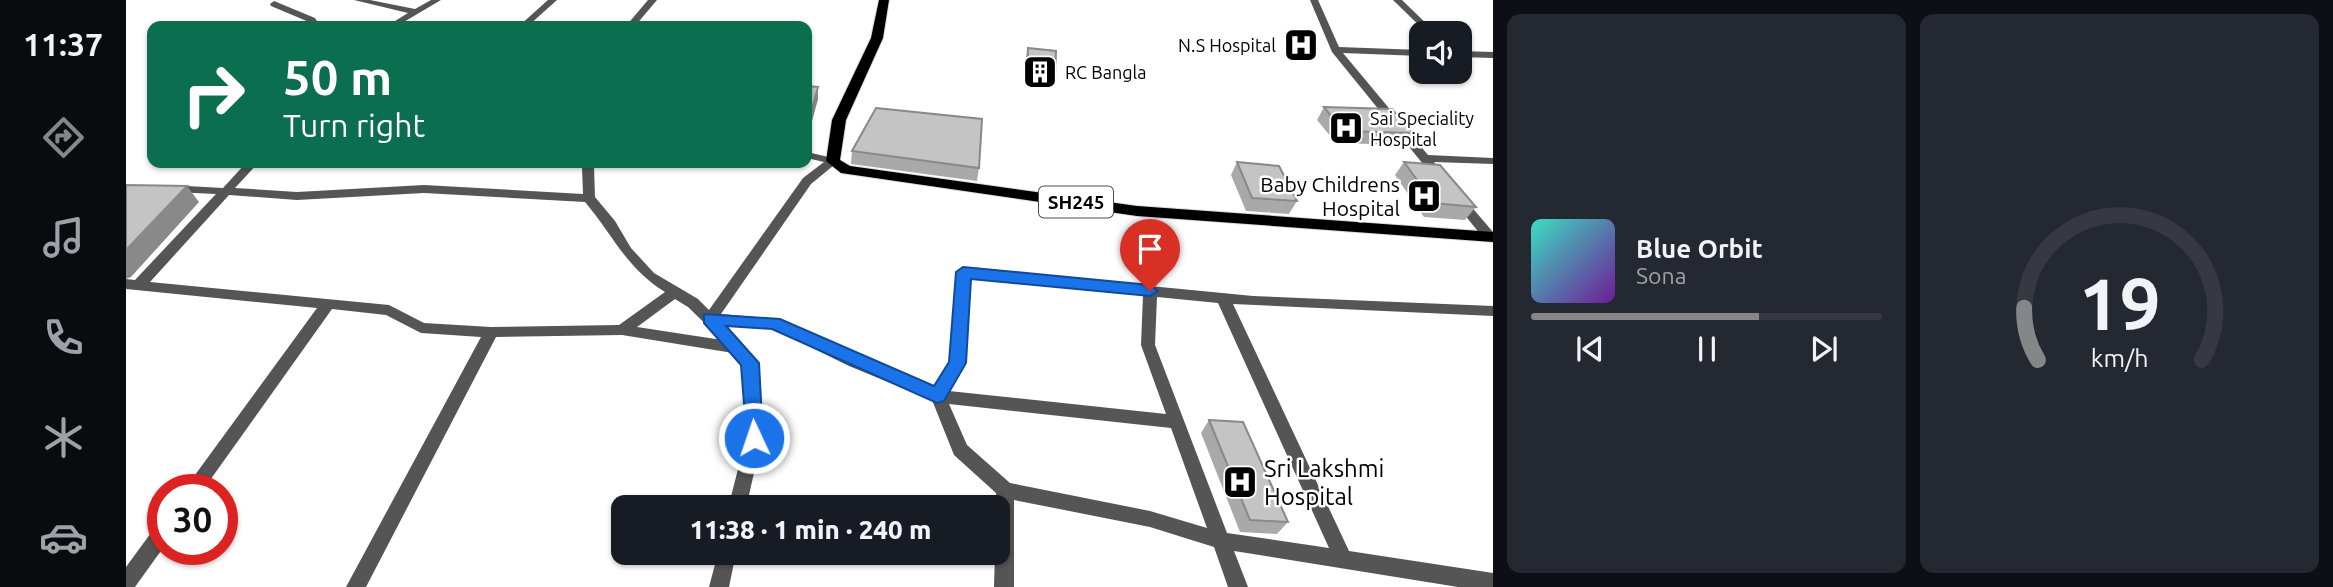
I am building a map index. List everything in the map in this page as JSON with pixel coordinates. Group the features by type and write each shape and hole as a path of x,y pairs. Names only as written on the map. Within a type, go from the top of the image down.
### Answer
{"main road":[{"path":"833,161 839,120 877,38 884,0"},
{"name":"SH245","path":"833,161 846,170 1137,211 1491,237"}],"street":[{"path":"358,0 416,12"},
{"path":"400,21 437,0"},
{"path":"529,21 553,0"},
{"path":"635,21 653,0"},
{"path":"1314,0 1335,50 1491,237"},
{"path":"1397,0 1420,21"},
{"path":"274,4 313,21"},
{"path":"1335,50 1409,53"},
{"path":"1472,54 1493,55"},
{"path":"812,156 833,161"},
{"path":"1424,158 1493,161"},
{"path":"710,319 807,181 833,161"},
{"path":"132,285 247,168"},
{"path":"587,168 589,198 611,224 626,251 649,276 710,319 750,363 754,438 740,495"},
{"path":"163,187 297,196 424,189 589,198"},
{"path":"937,396 958,363 963,272 1223,298 1493,311"},
{"path":"132,285 388,310 421,328 491,332 622,330 738,348"},
{"path":"1150,291 1148,345 1218,540 1238,587"},
{"path":"622,330 675,292"},
{"path":"1223,298 1343,559"},
{"path":"205,474 328,304"},
{"path":"710,319 774,323 937,396 1175,422"},
{"path":"356,587 491,332"},
{"path":"937,396 960,450 1005,490 1150,519 1218,540 1493,583"},
{"path":"1004,587 1005,490"},
{"path":"126,583 147,555"},
{"path":"719,587 724,565"}],"building":[{"name":"RC Bangla","path":"1028,48 1056,51 1055,79 1027,76"},
{"path":"812,86 818,87 812,108"},
{"path":"1324,107 1392,109 1413,133 1343,131"},
{"path":"876,108 982,119 979,168 852,151"},
{"path":"1237,162 1279,166 1297,201 1252,198"},
{"path":"1404,162 1440,165 1476,207 1434,203"},
{"path":"126,185 187,186 126,250"},
{"path":"1209,420 1243,422 1288,522 1250,520"}],"place":[{"name":"N.S Hospital","path":"1301,45"},
{"name":"RC Bangla","path":"1040,72"},
{"name":"Sai Speciality Hospital","path":"1346,128"},
{"name":"Baby Childrens Hospital","path":"1424,196"},
{"name":"Sri Lakshmi Hospital","path":"1240,482"}],"route":[{"path":"754,438 750,363 710,319 774,323 854,362 937,396 958,363 963,272 1150,291"}]}
